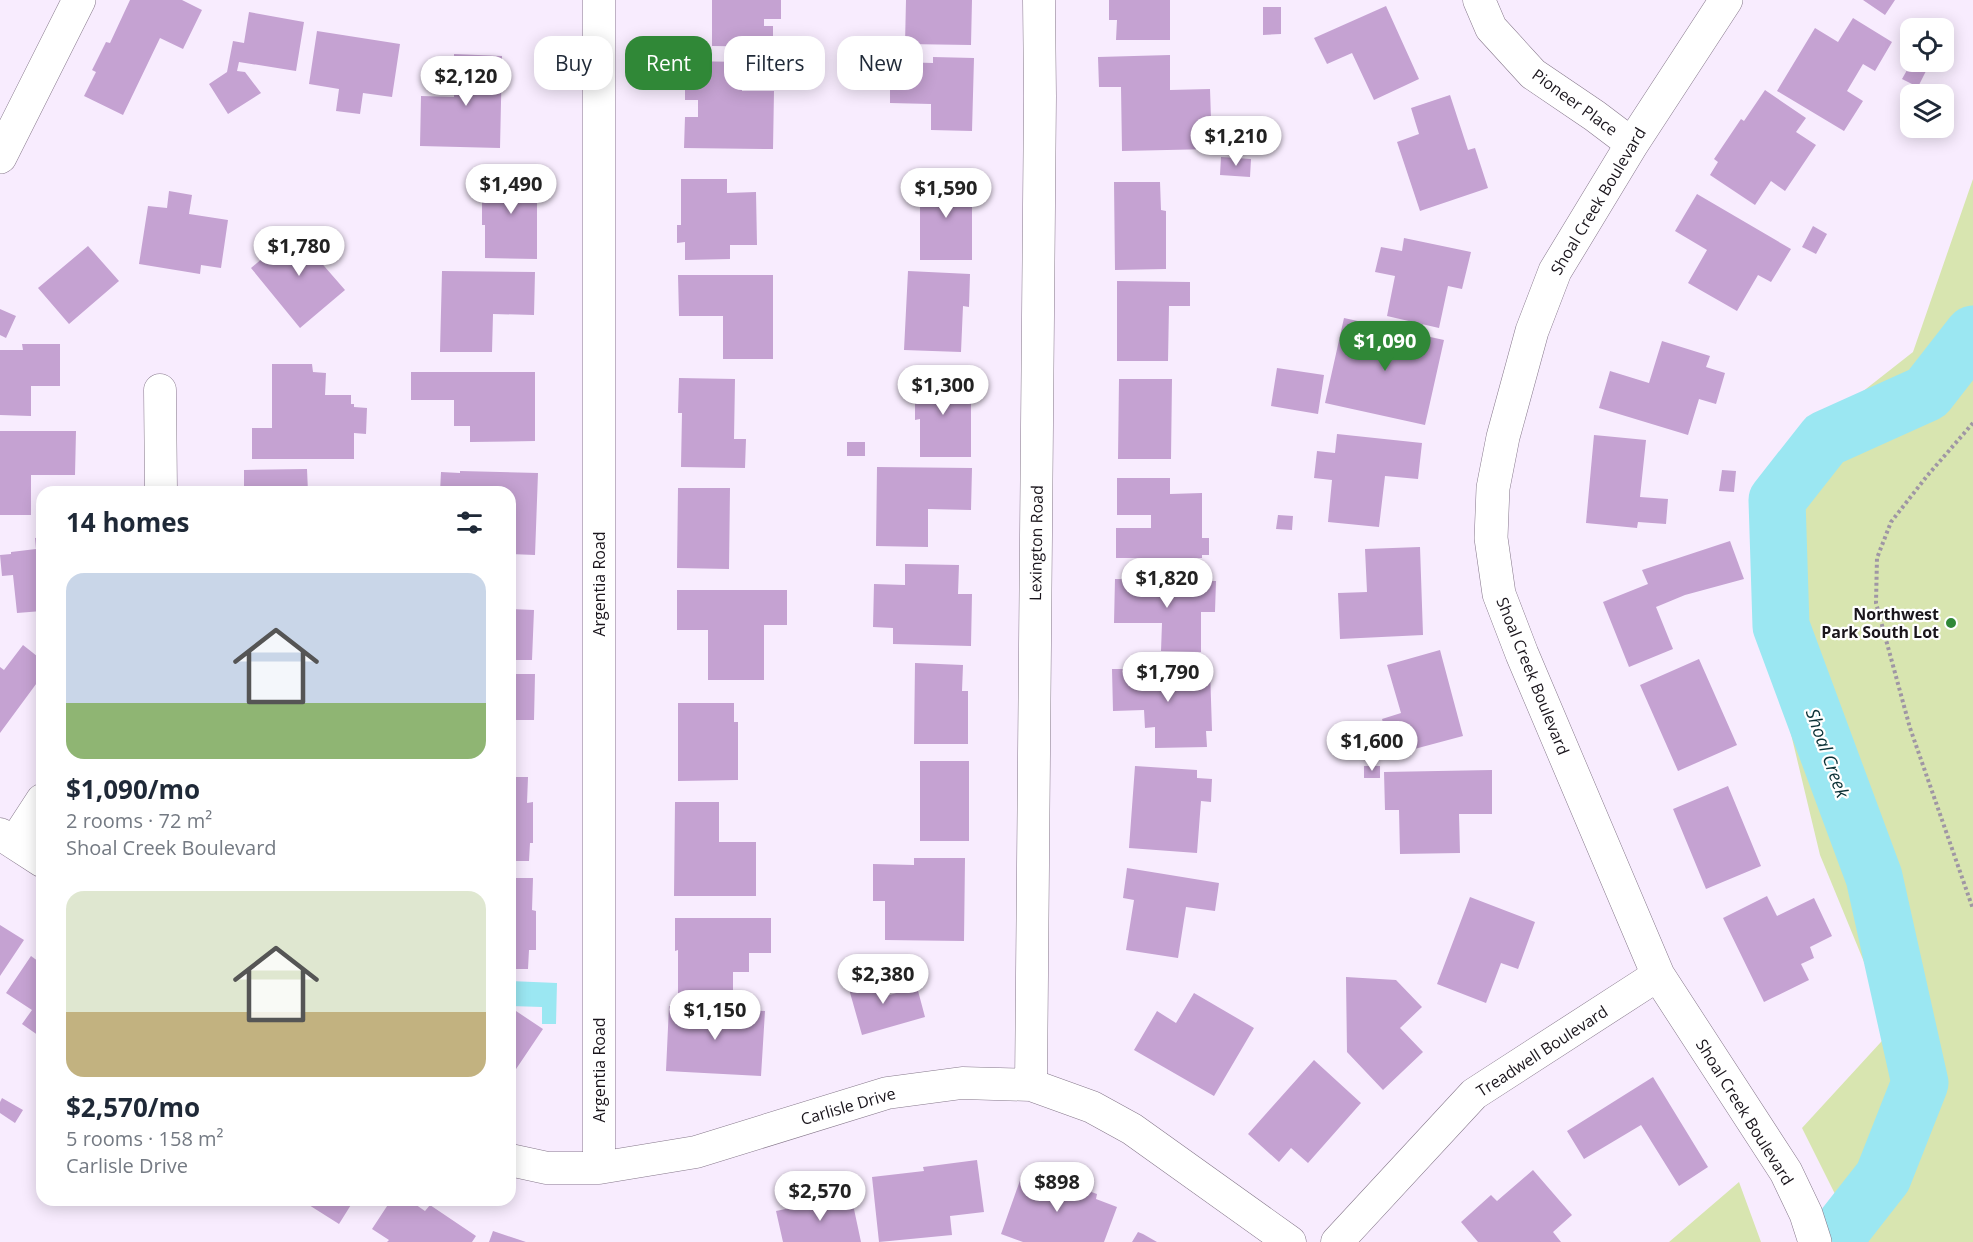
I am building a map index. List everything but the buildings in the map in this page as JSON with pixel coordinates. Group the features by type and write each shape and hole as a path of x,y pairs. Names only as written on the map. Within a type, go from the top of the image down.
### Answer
{"street":[{"path":"0,157 79,0"},
{"name":"Argentia Road","path":"599,0 599,1168"},
{"name":"Lexington Road","path":"1030,1085 1039,0"},
{"name":"Pioneer Place","path":"1479,0 1491,28 1533,74 1632,144"},
{"name":"Shoal Creek Boulevard","path":"1726,0 1632,144 1555,271 1532,332 1503,437 1495,478 1491,538 1499,594 1522,654 1658,975 1786,1172 1806,1214 1815,1242"},
{"path":"160,390 161,486"},
{"path":"36,807 7,839 36,857"},
{"name":"Treadwell Boulevard","path":"1337,1242 1474,1094 1658,975"},
{"name":"Carlisle Drive","path":"516,1161 547,1168 599,1168 696,1152 887,1092 962,1083 1030,1085 1092,1107 1132,1129 1290,1242"}],"path":[{"path":"1973,423 1891,522 1877,558 1876,603 1910,728 1973,909"}],"green space":[{"path":"1973,179 1973,1242 1850,1242 1844,1212 1802,1128 1892,1030 1820,855 1762,613 1773,462 1913,352"},
{"path":"1739,1182 1761,1242 1669,1242"}],"water":[{"path":"516,981 557,983 556,1024 542,1024 542,1007 516,1006"}],"waterway":[{"name":"Shoal Creek","path":"1832,1242 1883,1177 1920,1083 1874,877 1781,626 1777,500 1825,439 1927,393 1973,334"}],"place":[{"name":"Northwest Park South Lot","path":"1951,623"}]}
